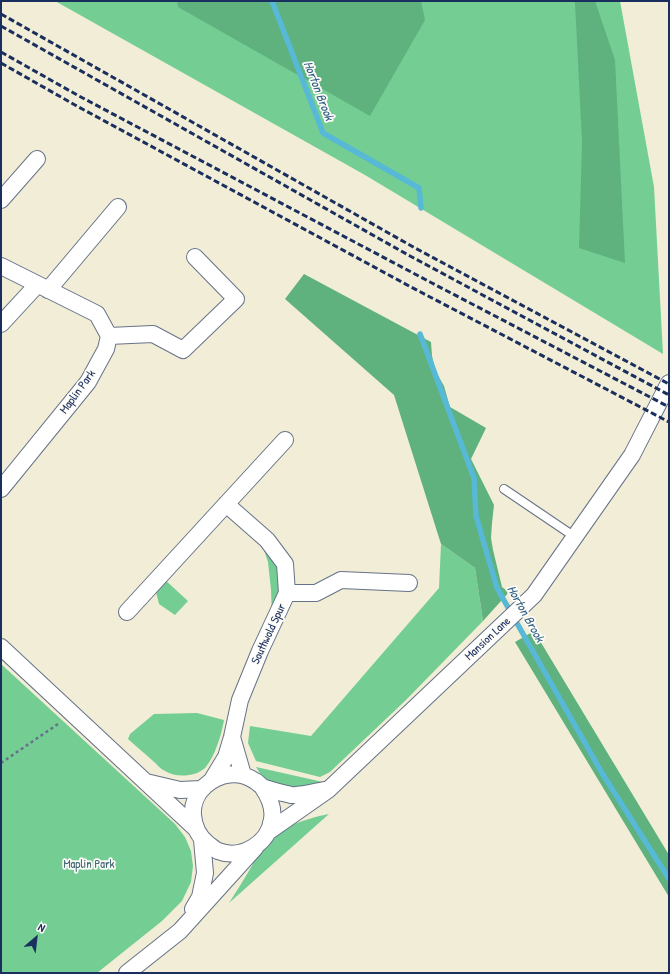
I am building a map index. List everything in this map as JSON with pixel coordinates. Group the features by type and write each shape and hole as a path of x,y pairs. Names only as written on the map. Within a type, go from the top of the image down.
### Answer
{"street":[{"path":"1,200 37,159"},
{"path":"1,324 43,287 118,207"},
{"path":"1,266 96,314 109,336 153,334 183,350 236,299 195,257"},
{"name":"Maplin Park","path":"1,489 88,382 106,349 109,336"},
{"name":"Mansion Lane","path":"180,931 268,832 328,790 534,595 632,455 669,383"},
{"path":"127,612 285,440"},
{"name":"Southwold Spur","path":"206,785 226,757 240,700 260,651 287,593 285,564 267,540 226,504"},
{"path":"287,593 316,593 341,580 410,583"},
{"path":"1,647 217,850 230,854 245,852 257,846"},
{"path":"232,737 243,775"},
{"path":"146,782 180,790 206,785 229,774 243,775 255,781 263,788 294,795 328,790"},
{"path":"127,973 180,931 200,897 205,873 199,834 193,814 195,801 206,785"},
{"name":"Mansion Lane","path":"263,788 270,800 273,818 268,832"}],"lane":[{"path":"504,489 575,537"}],"path":[{"path":"1,763 73,714"}],"green space":[{"path":"55,1 620,1 654,187 663,354 365,175"},
{"path":"177,1 421,1 425,20 370,116 178,7"},
{"path":"574,1 595,1 615,60 625,263 579,248 582,142"},
{"path":"304,274 431,342 432,356 436,372 444,386 450,407 486,428 471,459 494,505 491,538 493,550 502,587 510,591 483,621 475,568 441,544 394,395 285,299"},
{"path":"261,541 275,556 284,582 272,617 268,562"},
{"path":"441,544 475,568 483,621 406,700 330,772 320,777 256,761 248,743 250,726 311,736 439,588"},
{"path":"163,578 188,601 175,615 159,604 156,592"},
{"path":"534,631 669,855 669,897 515,642"},
{"name":"Maplin Park","path":"1,664 175,824 185,837 191,851 193,866 191,882 182,901 162,921 97,973 1,973"},
{"path":"197,713 224,720 220,738 209,763 201,771 191,775 174,775 163,770 128,739 130,734 154,714"},
{"path":"256,767 323,782 307,787 289,788 263,778"},
{"path":"329,814 229,903 260,850 267,842 282,830 300,822"}],"waterway":[{"name":"Horton Brook","path":"272,1 323,133 419,188 421,208"},
{"name":"Horton Brook","path":"420,334 474,478 476,516 497,588 602,773 669,879"}],"railway":[{"path":"1,14 415,248 669,384"},
{"path":"1,26 410,256 669,395"},
{"path":"1,52 79,96 669,407"},
{"path":"1,63 75,105 411,287 669,422"}]}
